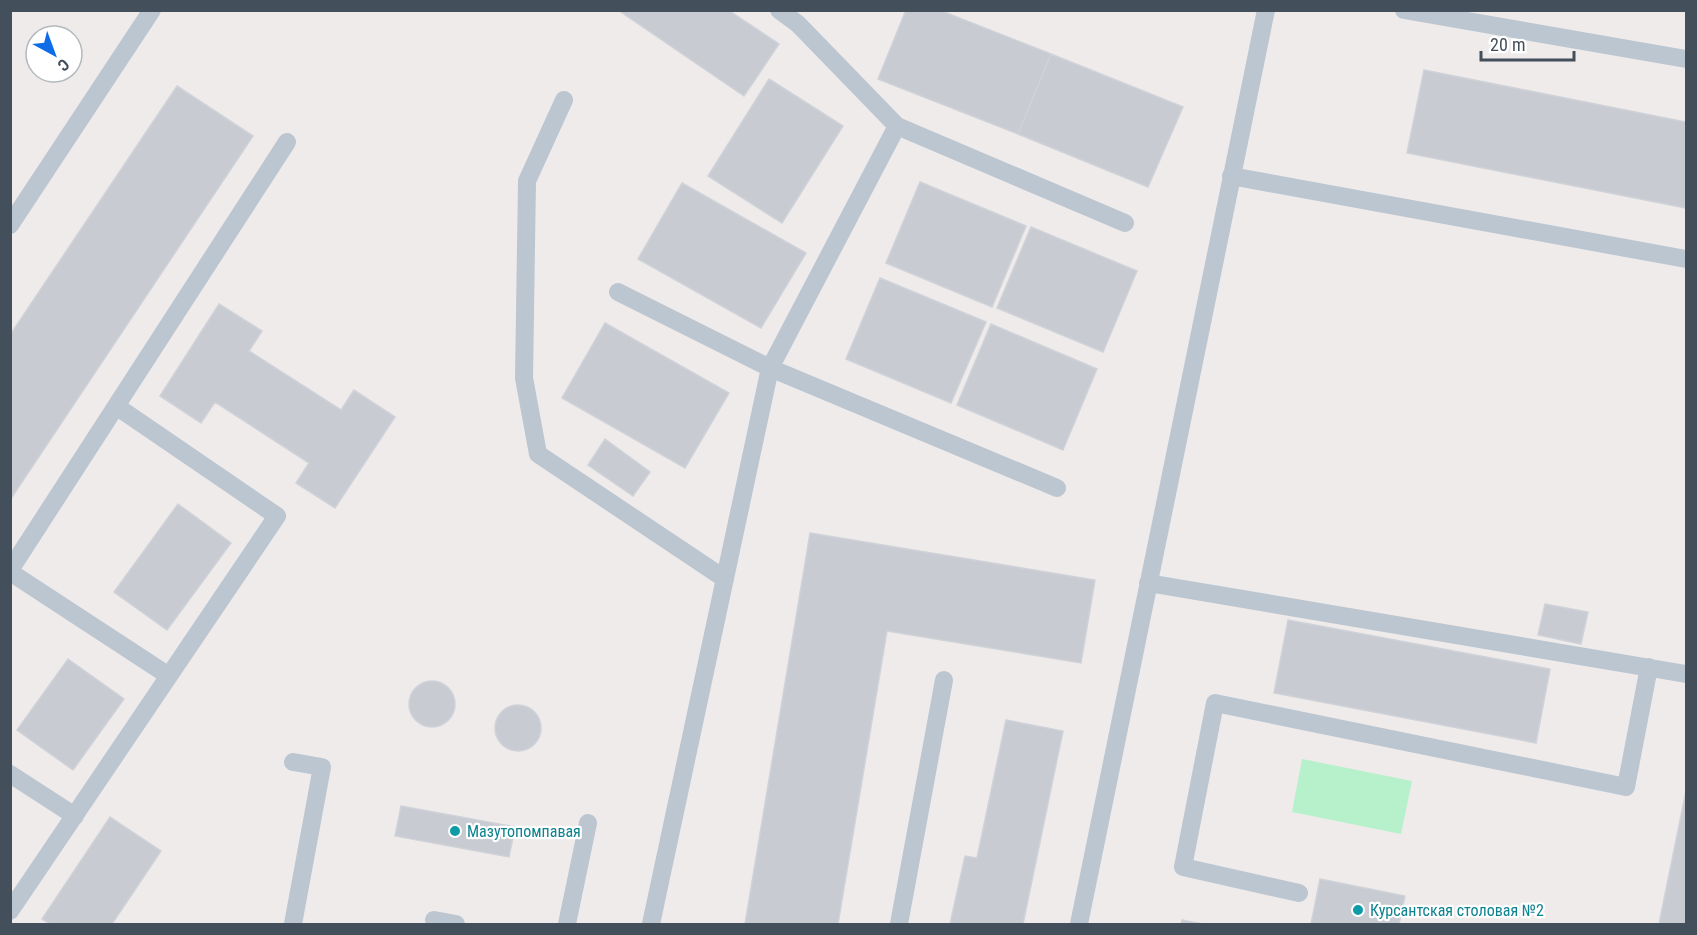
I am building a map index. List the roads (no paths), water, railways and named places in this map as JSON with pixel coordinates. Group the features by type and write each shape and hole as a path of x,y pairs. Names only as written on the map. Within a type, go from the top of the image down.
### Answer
{"lane":[{"path":"10,225 152,10"},
{"path":"779,10 798,24 897,126 1125,223"},
{"path":"1079,924 1266,10"},
{"path":"1404,10 1686,59"},
{"path":"564,100 527,182 524,378 538,454 725,579"},
{"path":"651,924 770,368 897,126"},
{"path":"169,676 10,571 287,142"},
{"path":"1231,176 1686,259"},
{"path":"618,292 770,368 1057,488"},
{"path":"10,911 277,516 116,406"},
{"path":"1148,583 1686,674"},
{"path":"1299,893 1183,867 1215,703 1626,787 1649,667"},
{"path":"899,924 944,680"},
{"path":"293,762 322,767 293,924"},
{"path":"10,774 75,816"},
{"path":"567,924 588,823"},
{"path":"434,920 456,924"}],"place":[{"name":"Мазутопомпавая","path":"455,831"},
{"name":"Курсантская столовая №2","path":"1358,910"}]}
